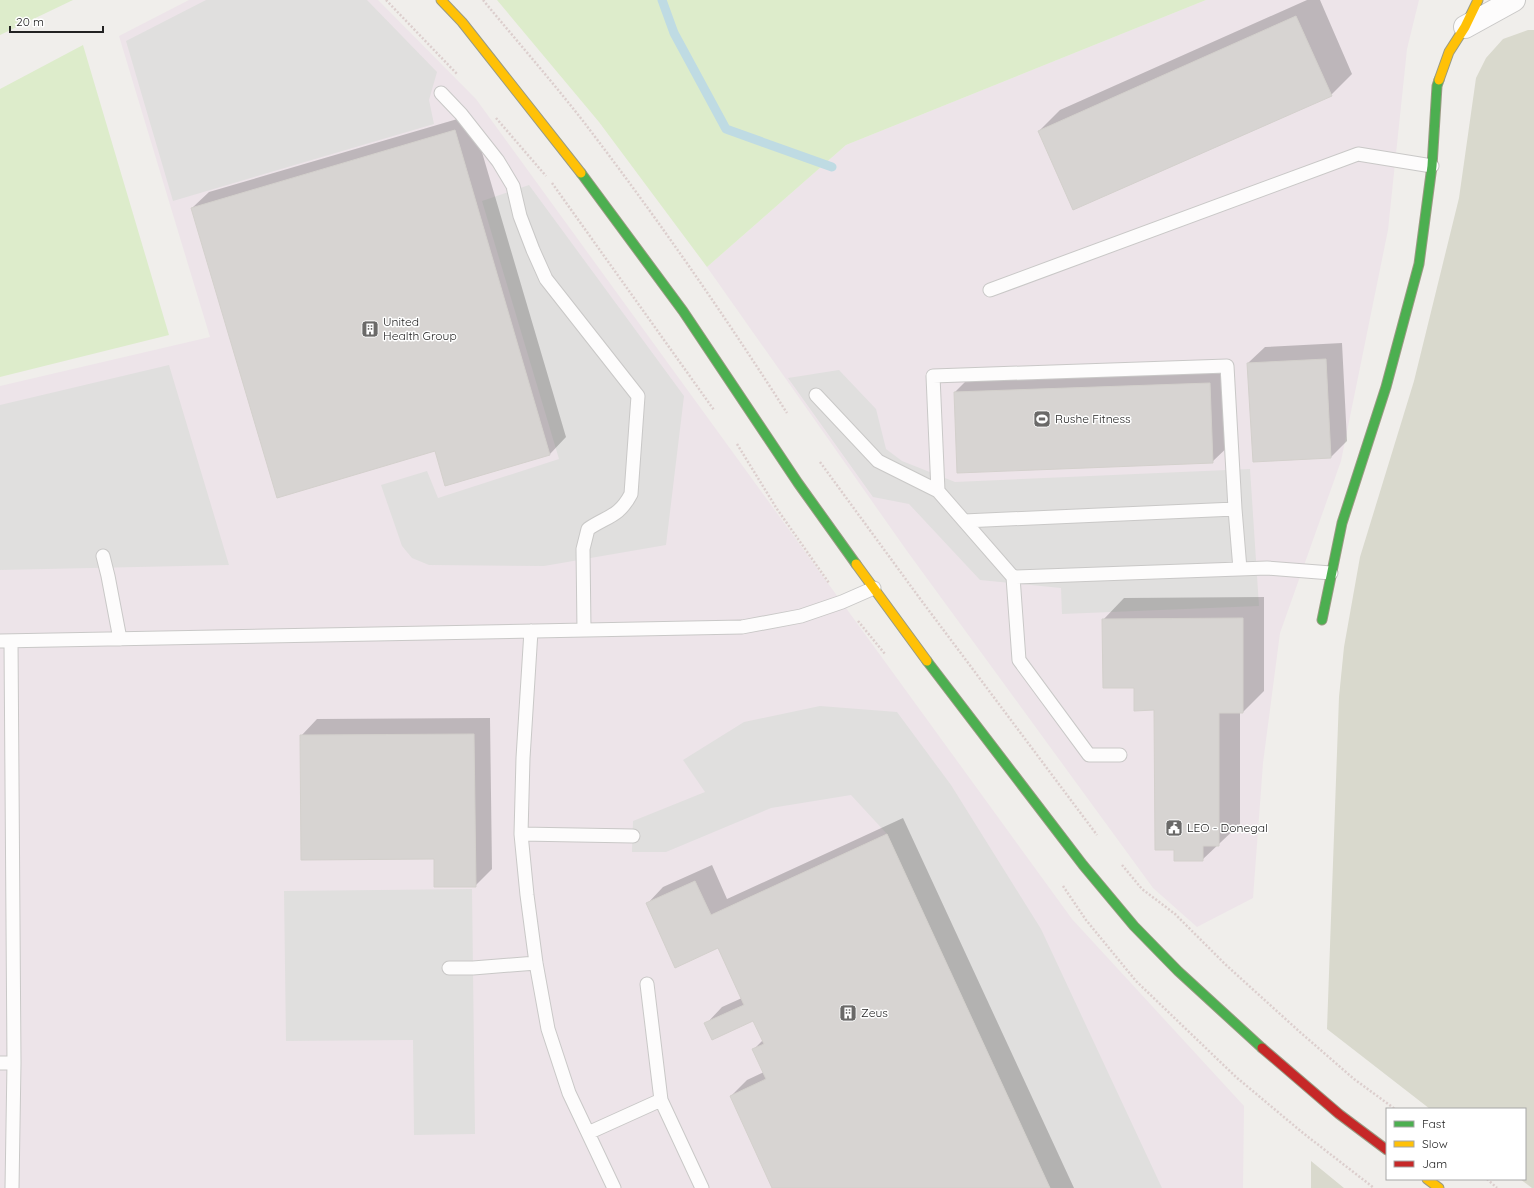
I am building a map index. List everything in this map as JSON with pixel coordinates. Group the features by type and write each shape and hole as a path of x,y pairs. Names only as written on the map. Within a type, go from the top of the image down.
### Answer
{"main road":[{"path":"441,0 462,22 598,194 683,311 798,483 932,668 1083,865 1134,926 1178,971 1252,1040 1339,1114 1386,1149"},
{"path":"1322,620 1342,523 1386,387 1419,264 1432,166 1437,86 1449,52 1465,27 1478,0"},
{"path":"1428,1180 1439,1188"}],"street":[{"path":"1465,27 1514,0"}],"lane":[{"path":"441,93 461,114 493,155 513,186 520,216 532,250 546,279 638,396 631,494 625,505 614,515 597,522 588,529 583,549 584,630"},
{"path":"990,290 1358,154 1432,166"},
{"path":"938,491 933,376 1227,366 1240,569"},
{"path":"816,395 878,461 938,491 1013,577 1019,660 1089,755 1120,755"},
{"path":"964,521 1235,509"},
{"path":"102,556 108,576 120,639"},
{"path":"1013,577 1267,568 1331,573"},
{"path":"12,1188 14,1063 6,641 742,627 801,616 842,602 874,588"},
{"path":"531,631 523,758 521,834 536,963 548,1029 569,1093 614,1188"},
{"path":"521,834 633,836"},
{"path":"449,968 473,968 536,963"},
{"path":"647,984 661,1100 702,1188"},
{"path":"0,1063 14,1063"},
{"path":"588,1133 661,1100"}],"path":[{"path":"483,0 582,120 664,231 738,336 787,414"},
{"path":"817,459 1100,839"},
{"path":"1118,861 1142,889 1175,914 1226,965 1301,1033 1354,1079 1394,1108"},
{"path":"1488,1180 1497,1188"}],"shaded area":[{"path":"189,0 378,0 476,99 1072,919 1244,1106 1243,1188 0,1188 0,386 210,337 119,36"},
{"path":"206,0 367,0 437,72 429,100 434,124 173,201 126,41"},
{"path":"1206,0 1419,0 1407,49 1388,230 1341,461 1280,633 1263,763 1253,898 1197,927 1153,888 907,551 707,267 846,145"},
{"path":"1528,30 1534,30 1534,1188 1521,1180 1526,1180 1526,1108 1429,1108 1327,1029 1339,697 1344,647 1360,557 1414,381 1459,198 1476,78 1486,58 1503,39"},
{"path":"529,185 684,396 666,545 544,566 429,565 412,558 402,546 381,485 427,471 438,498 559,459 482,201"},
{"path":"169,365 229,565 0,570 0,405"},
{"path":"839,370 876,409 886,449 902,461 955,482 1250,469 1259,606 1062,614 1061,588 980,580 909,504 873,497 788,378"},
{"path":"820,706 897,712 951,785 1041,929 1162,1188 1050,1188 887,834 851,795 771,808 666,852 632,852 633,821 705,792 683,760 744,722"},
{"path":"472,889 475,1134 414,1135 413,1040 286,1041 284,891"},
{"path":"1311,1161 1344,1188 1311,1188"}],"green space":[{"path":"0,0 73,0 0,35"},
{"path":"497,0 1206,0 846,145 707,267 599,122"},
{"path":"83,45 169,335 0,377 0,89"}],"building":[{"path":"1296,16 1332,96 1073,210 1038,131"},
{"name":"United Health Group","path":"455,130 550,455 445,486 435,451 277,498 191,208"},
{"path":"1326,359 1331,458 1253,462 1247,363"},
{"path":"1210,383 1213,463 957,473 954,392"},
{"path":"1243,618 1243,713 1219,713 1219,846 1203,846 1203,861 1174,861 1174,850 1155,850 1154,710 1134,711 1134,688 1103,688 1102,619"},
{"path":"474,734 476,887 434,887 434,859 301,860 300,735"},
{"name":"Zeus","path":"887,834 1050,1188 772,1188 730,1096 766,1079 752,1049 764,1044 753,1021 712,1040 704,1023 744,1005 718,948 675,968 646,903 695,881 711,915"}],"waterway":[{"path":"662,0 674,33 726,129 832,167"}],"traffic: fast":[{"path":"1322,620 1342,523 1386,387 1419,264 1432,166 1437,86 1439,80"},
{"path":"581,173 683,311 798,483 856,564"},
{"path":"927,661 1083,865 1134,926 1178,971 1262,1048"}],"traffic: slow":[{"path":"441,0 462,22 581,173"},
{"path":"1439,80 1449,52 1465,27 1478,0"},
{"path":"856,564 927,661"},
{"path":"1428,1180 1439,1188"}],"traffic: jam":[{"path":"1262,1048 1339,1114 1386,1149"}],"place":[{"name":"United Health Group","path":"370,329"},
{"name":"Rushe Fitness","path":"1042,419"},
{"name":"LEO - Donegal","path":"1174,828"},
{"name":"Zeus","path":"848,1013"}]}
